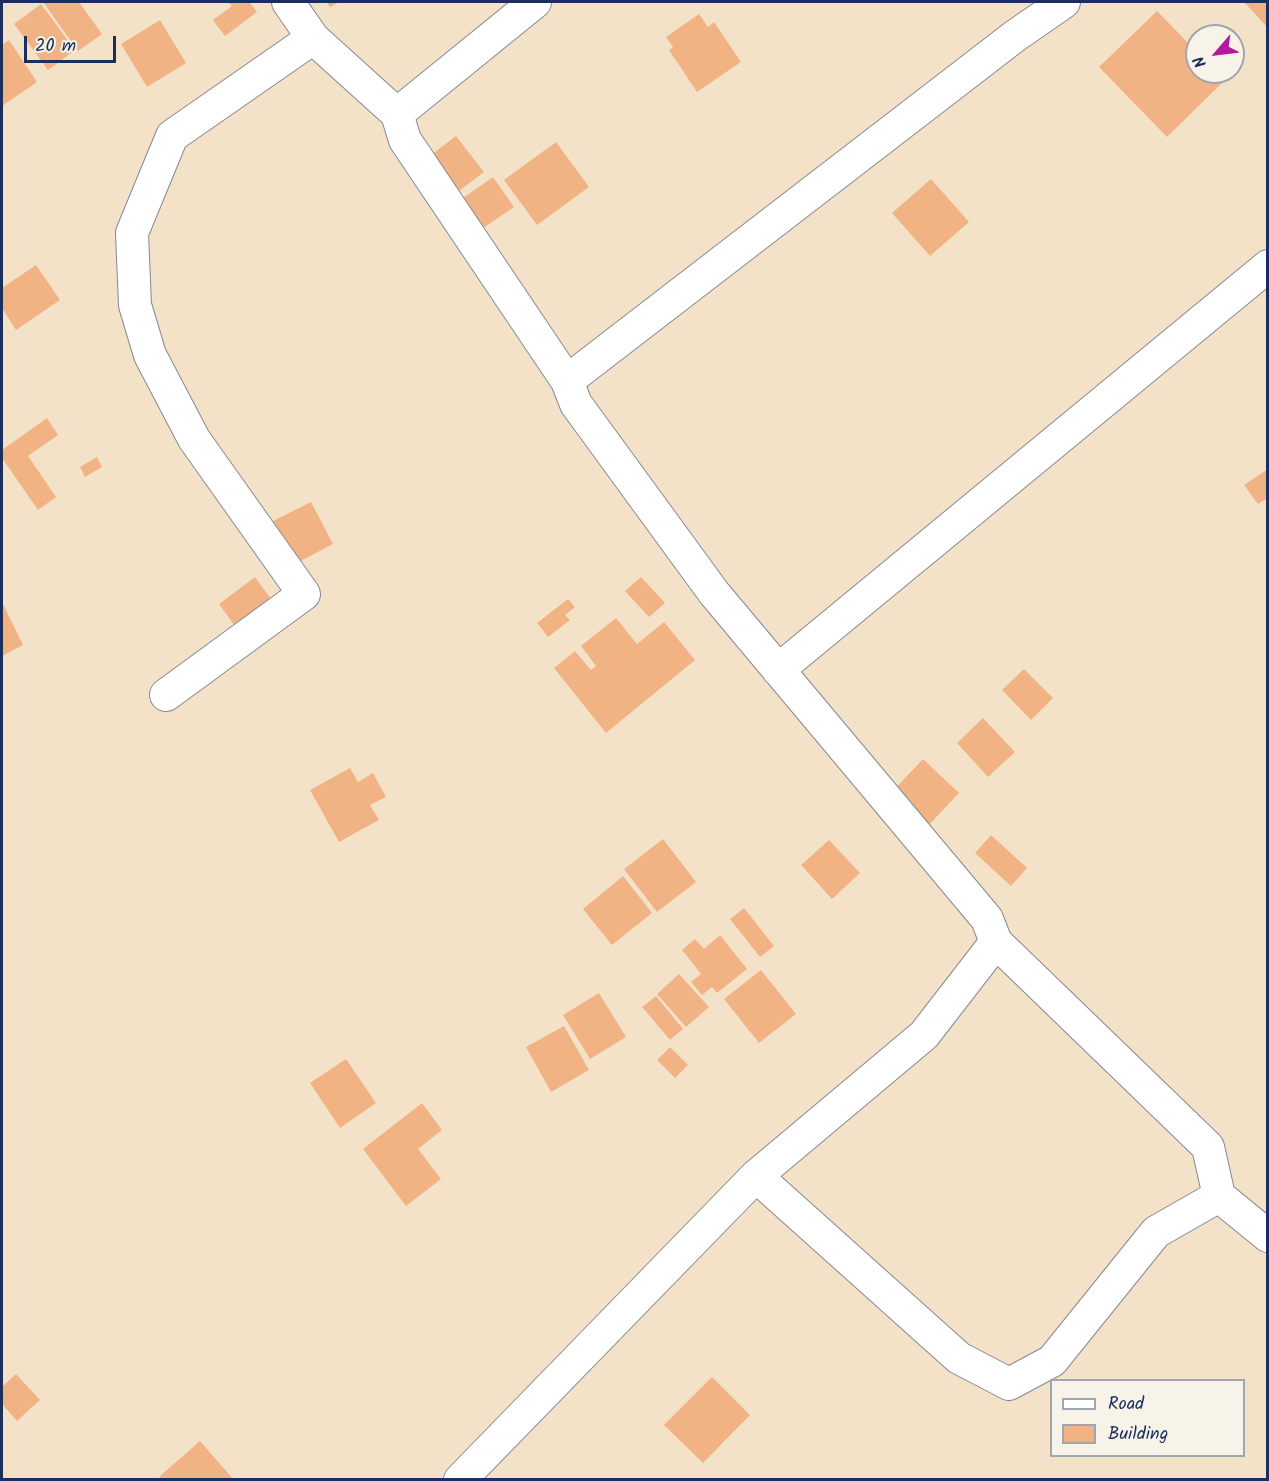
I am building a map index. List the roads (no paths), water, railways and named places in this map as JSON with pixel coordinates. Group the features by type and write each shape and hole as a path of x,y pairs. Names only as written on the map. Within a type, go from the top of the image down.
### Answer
{"street":[{"path":"288,2 313,38 397,114 405,140 567,381 576,404 714,593 987,919 996,942 1208,1147 1219,1196 1268,1236"},
{"path":"397,114 535,2"},
{"path":"567,381 1015,36 1064,2"},
{"path":"166,695 304,594 194,439 150,356 135,305 132,233 172,136 313,38"},
{"path":"778,669 1268,266"},
{"path":"460,1479 756,1176 924,1035 996,942"},
{"path":"756,1176 959,1358 1009,1383 1052,1361 1156,1232 1219,1196"}]}
